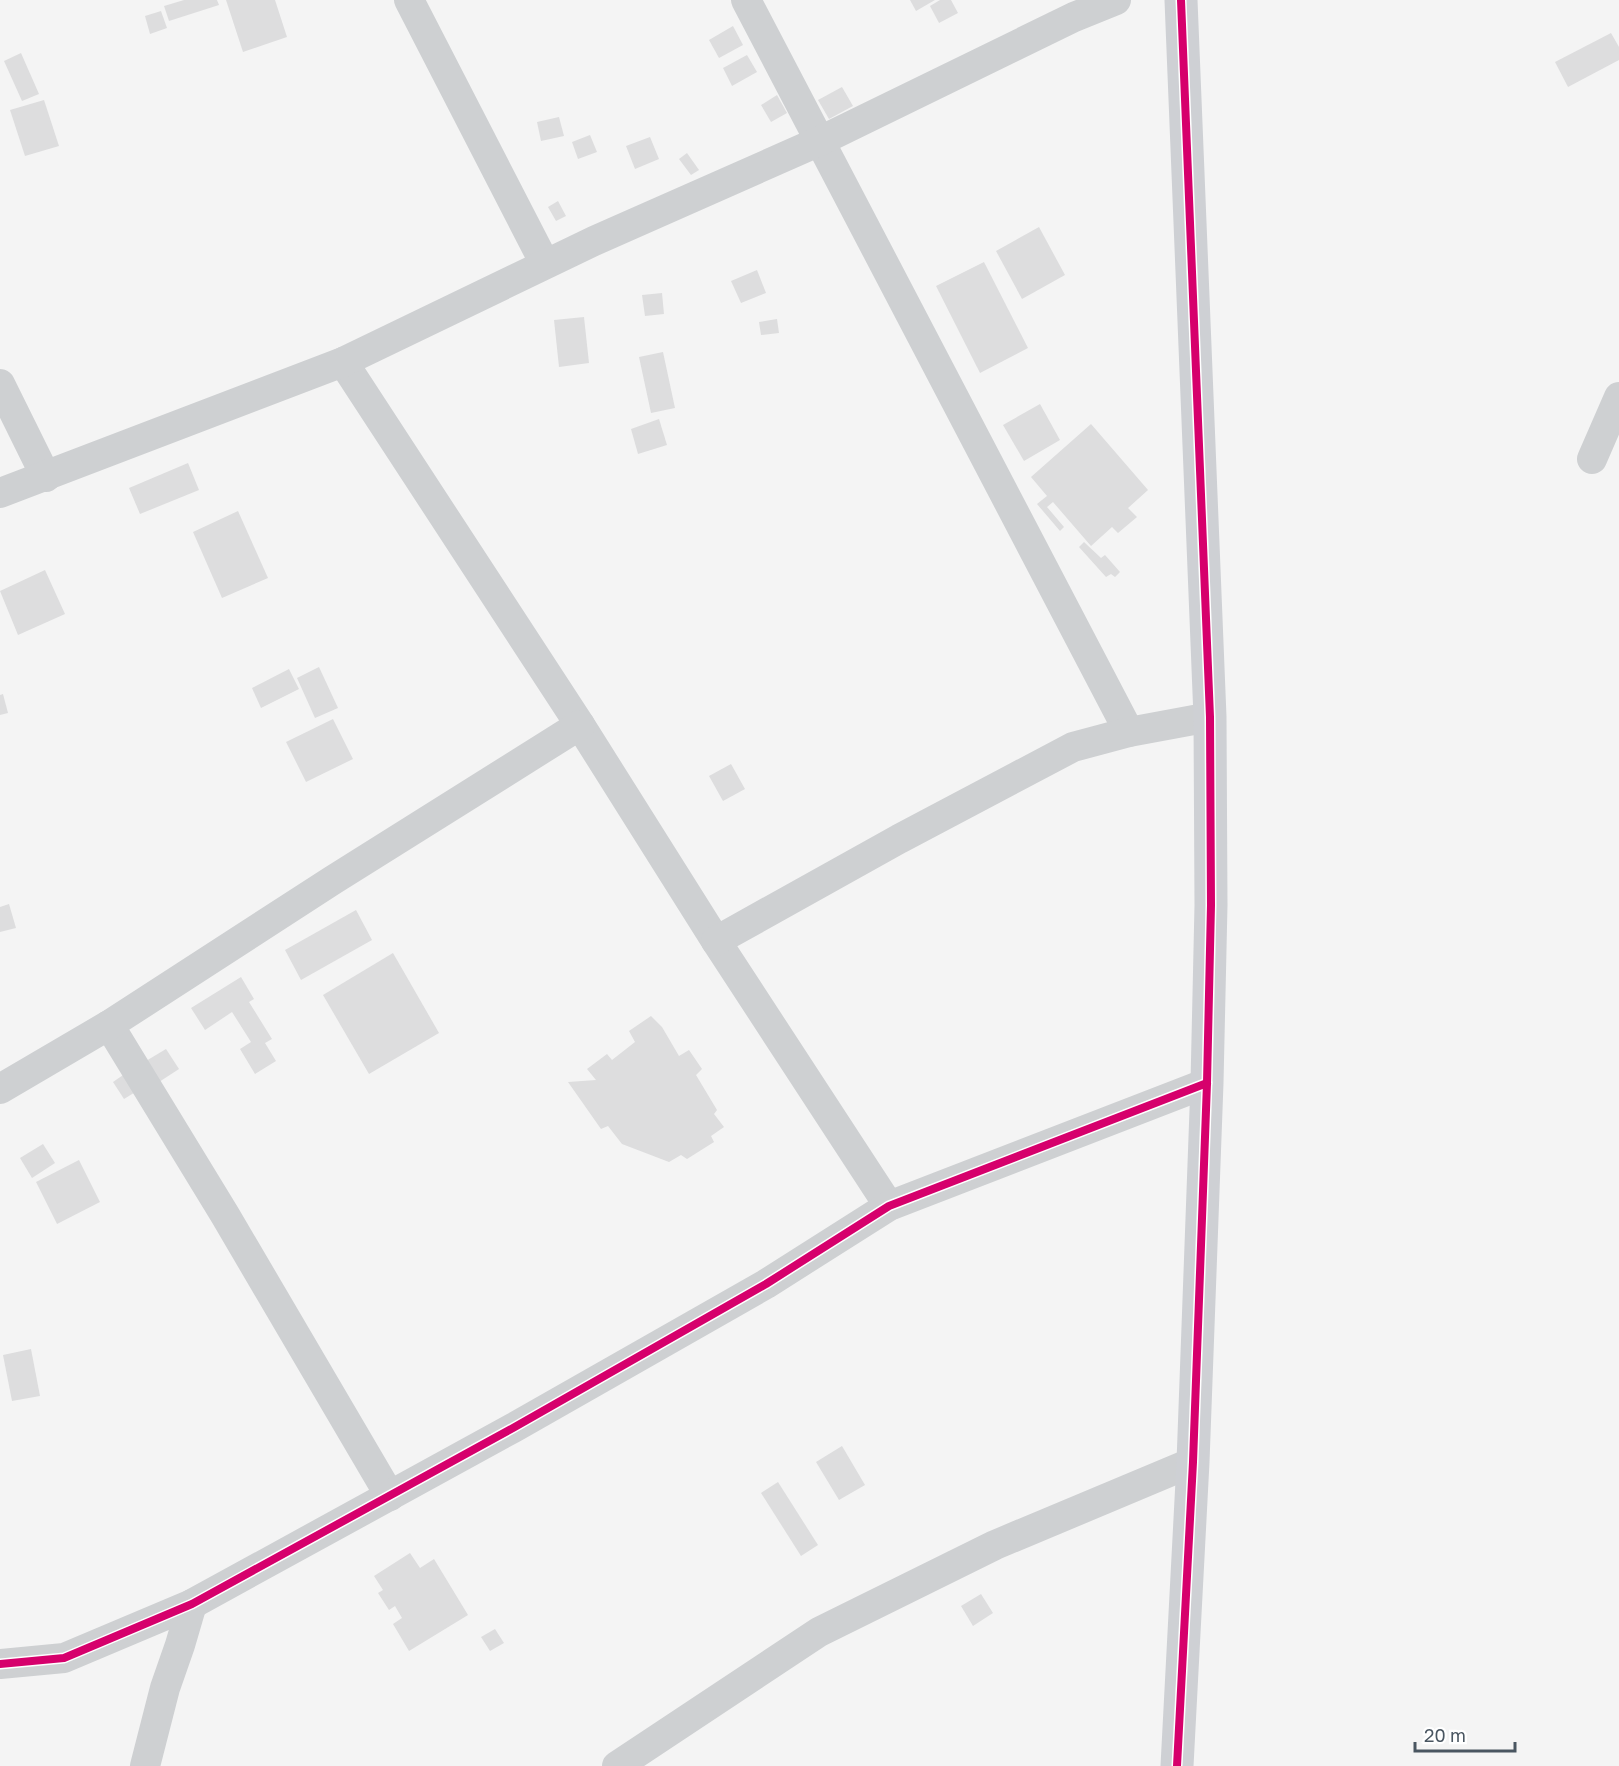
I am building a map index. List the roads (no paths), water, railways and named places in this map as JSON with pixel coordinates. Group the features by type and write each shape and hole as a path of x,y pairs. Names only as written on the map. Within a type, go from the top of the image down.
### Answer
{"street":[{"path":"409,0 545,264"},
{"path":"746,0 1129,732"},
{"path":"0,493 343,362 545,264 820,141 1070,8 1116,0"},
{"path":"1178,1766 1193,1462 1211,904 1209,717 1181,0"},
{"path":"343,362 580,725 716,941 889,1206"},
{"path":"0,384 46,477"},
{"path":"1592,459 1619,397"},
{"path":"716,941 899,839 1073,747 1129,732 1209,717"},
{"path":"0,1089 109,1025 333,880 580,725"},
{"path":"109,1025 231,1225 390,1496"},
{"path":"1,1663 64,1658 192,1604 513,1428 766,1284 889,1206 1207,1083"},
{"path":"617,1766 819,1632 995,1545 1193,1462"},
{"path":"145,1766 165,1688 192,1604"}]}
